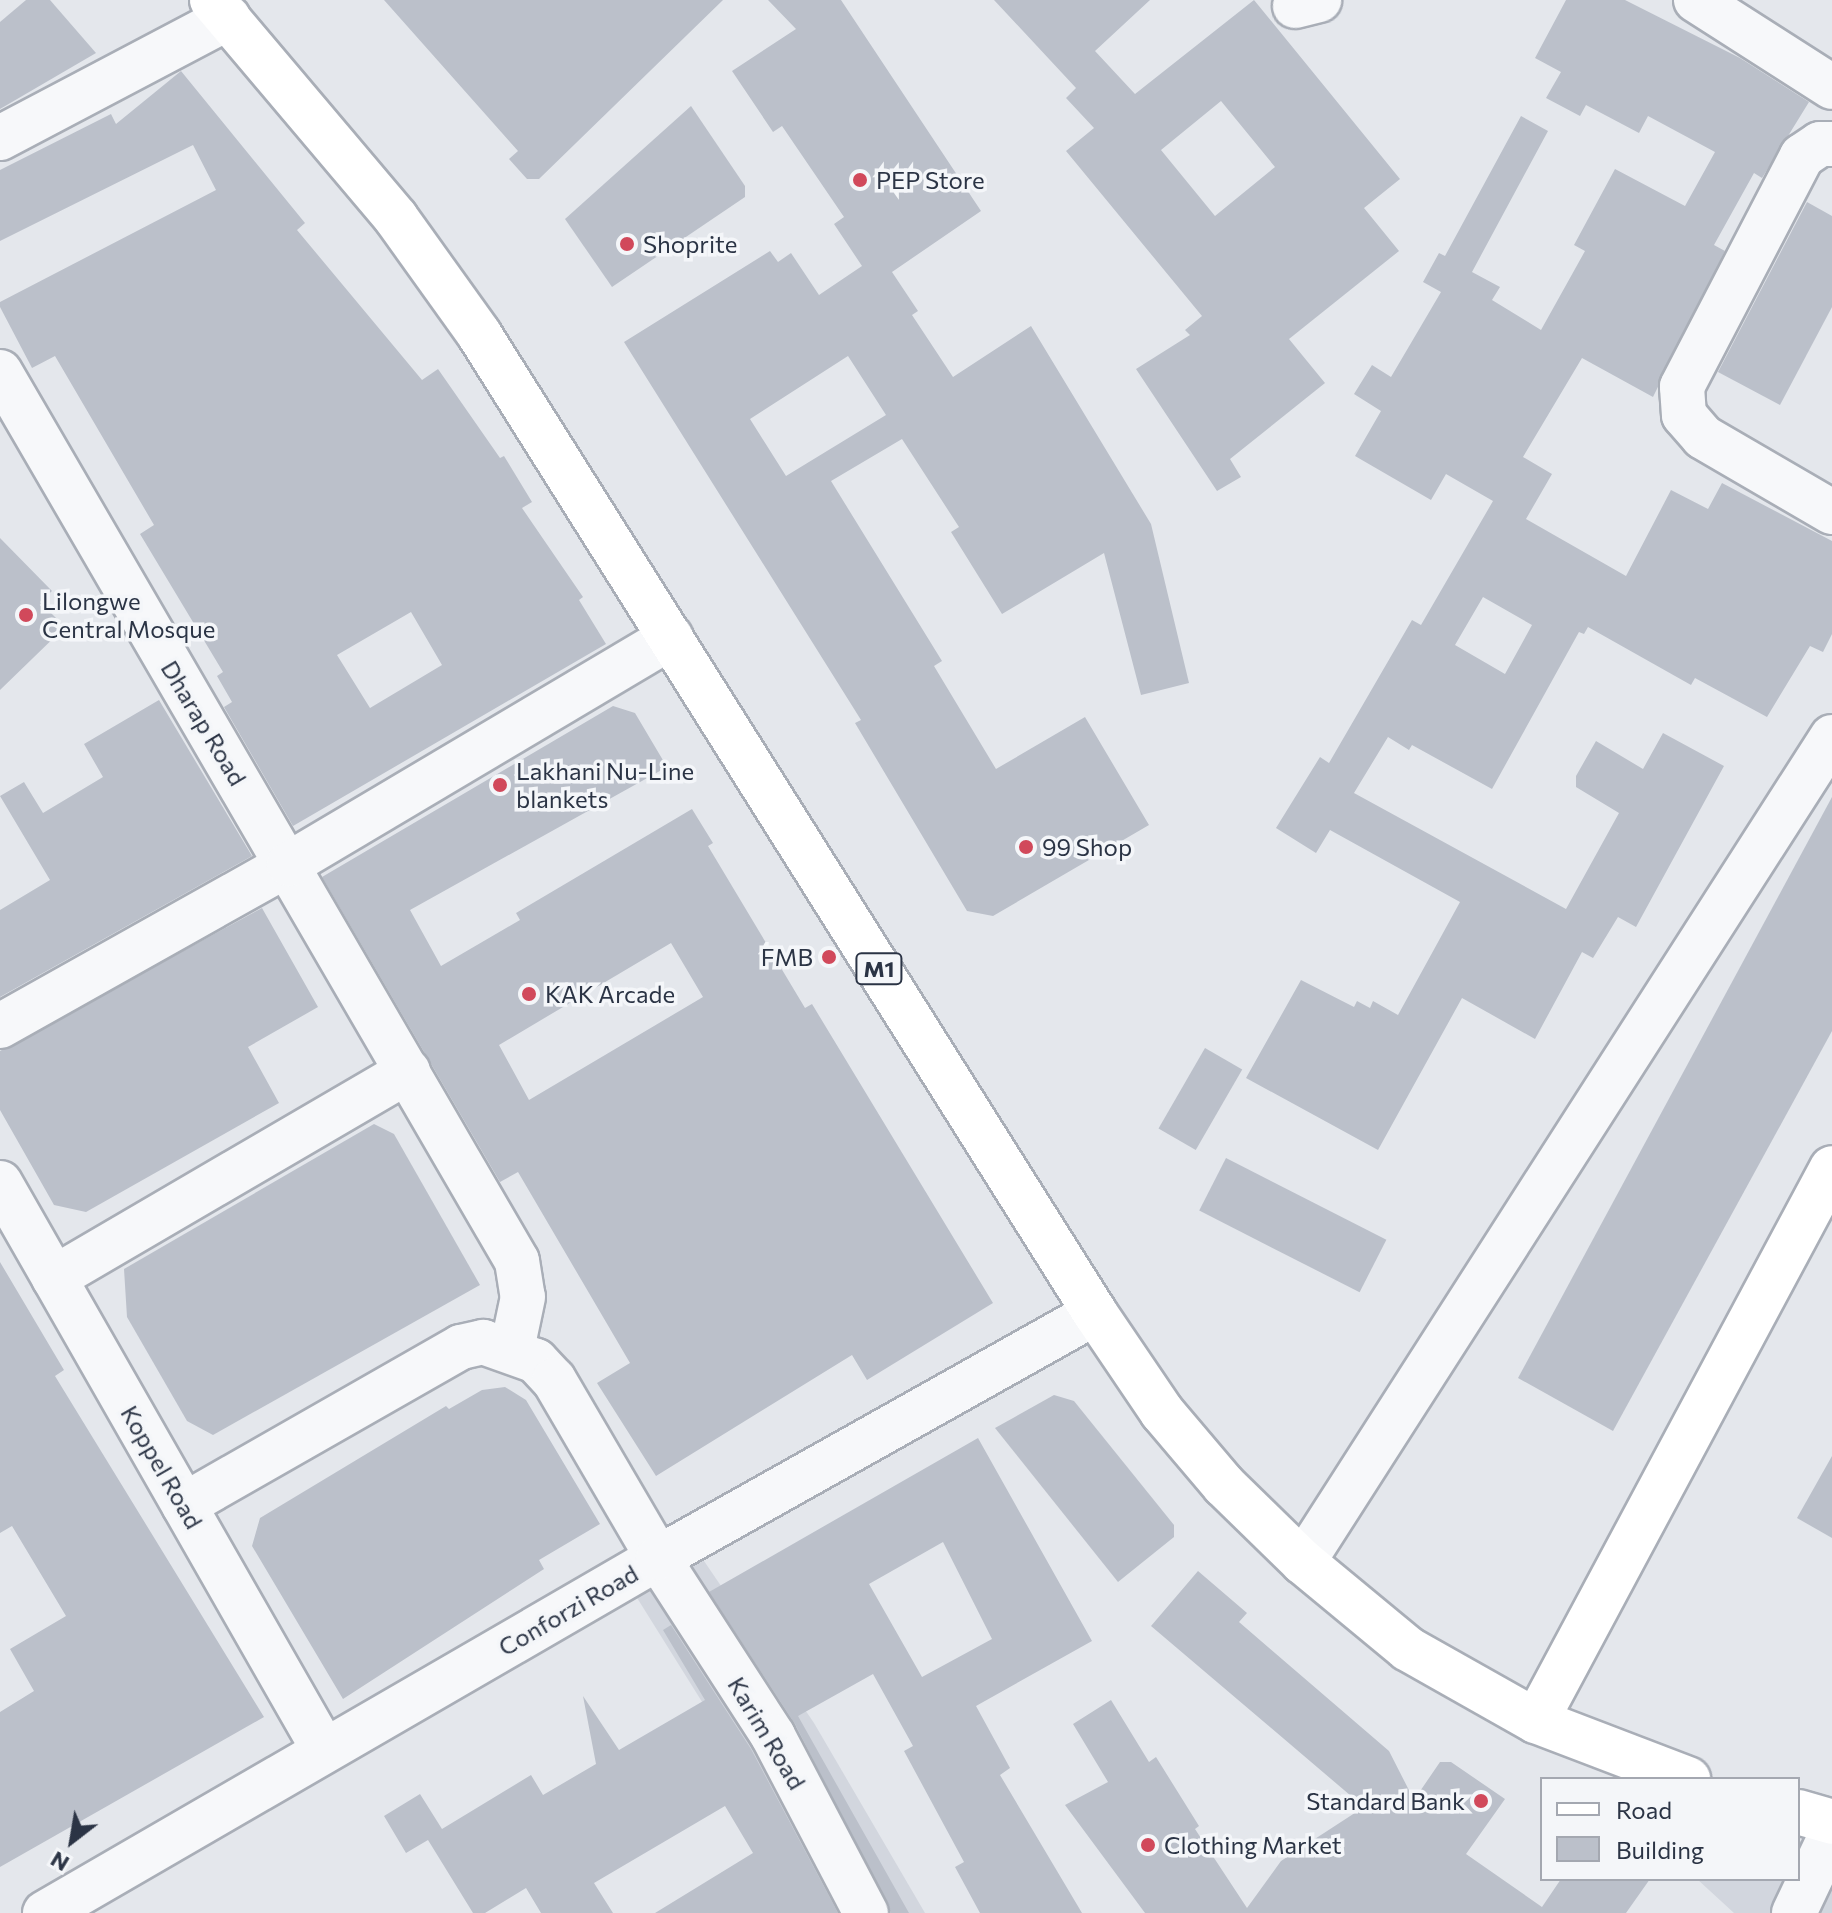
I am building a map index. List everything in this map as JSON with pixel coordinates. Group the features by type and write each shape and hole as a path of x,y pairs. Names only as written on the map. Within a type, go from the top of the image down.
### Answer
{"main road":[{"name":"M1","path":"220,9 396,218 479,334 1095,1313 1162,1412 1224,1485 1303,1562 1408,1649 1536,1721 1683,1777"},
{"path":"1536,1721 1832,1168"},
{"path":"1800,1813 1832,1822"}],"street":[{"path":"1715,6 1832,87"},
{"path":"0,138 220,9"},
{"path":"1832,144 1820,144 1802,156 1682,387 1684,415 1703,437 1832,512"},
{"name":"Dharap Road","path":"0,372 289,864 517,1261 523,1297 512,1349"},
{"path":"0,1026 289,864 671,637"},
{"path":"1303,1562 1626,1052 1825,764"},
{"path":"54,1278 408,1071"},
{"name":"Koppel Road","path":"0,1183 324,1750"},
{"name":"Conforzi Road","path":"45,1913 658,1558 1095,1313"},
{"path":"184,1505 461,1347 483,1342 512,1349"},
{"name":"Karim Road","path":"512,1349 536,1361 554,1380 658,1558 773,1736 866,1913"},
{"path":"1794,1913 1832,1833"}],"shaded area":[{"path":"702,1558 814,1723 925,1913 834,1913 634,1593"},
{"path":"1800,1841 1825,1849 1832,1860 1832,1913 1734,1913 1699,1881 1800,1881"}],"building":[{"path":"26,0 50,0 96,53 0,109 0,22"},
{"path":"384,0 723,0 539,179 527,179 509,159 518,151"},
{"path":"768,0 841,0 981,211 892,272 918,311 912,315 953,377 1031,326 1151,524 1189,683 1141,695 1104,553 1002,614 951,532 959,527 902,439 831,481 942,661 934,666 996,769 1085,717 1149,825 993,916 967,911 855,723 861,720 624,342 770,251 778,262 791,253 819,295 862,266 834,224 844,217 782,126 773,132 732,71 796,29","holes":["848,356 886,415 786,476 750,419"]},
{"path":"994,0 1150,0 1095,51 1135,94 1254,0 1400,179 1364,208 1399,251 1289,339 1325,383 1230,459 1241,477 1217,491 1136,369 1190,335 1185,330 1202,316 1066,151 1094,128 1066,98 1076,88","holes":["1221,101 1275,167 1215,216 1161,150"]},
{"path":"1566,0 1625,0 1740,58 1809,102 1762,178 1754,173 1714,245 1725,251 1653,397 1582,358 1523,457 1552,474 1526,519 1626,576 1671,490 1708,509 1722,483 1832,541 1832,634 1823,652 1810,646 1767,717 1695,678 1691,685 1588,627 1584,634 1579,632 1492,789 1412,745 1409,750 1388,737 1354,793 1566,909 1619,813 1576,787 1576,776 1596,741 1643,769 1663,733 1724,766 1636,927 1618,917 1593,958 1582,952 1535,1039 1462,998 1378,1150 1246,1078 1301,980 1354,1007 1357,1001 1370,1008 1373,1001 1398,1015 1460,902 1330,830 1316,853 1276,828 1320,757 1329,763 1412,620 1421,625 1493,501 1446,474 1431,500 1355,456 1381,411 1354,394 1372,365 1391,377 1441,292 1423,282 1439,253 1445,256 1521,116 1548,131 1472,272 1500,287 1492,300 1541,330 1585,251 1574,245 1615,169 1685,206 1715,152 1648,116 1639,133 1586,105 1580,116 1546,98 1561,72 1535,58","holes":["1483,597 1532,625 1505,674 1455,645"]},
{"path":"181,71 305,223 297,230 422,380 438,369 500,458 504,456 532,502 522,508 583,597 579,600 606,644 293,826 224,707 232,702 217,676 223,672 140,534 154,525 55,356 32,368 0,307 0,302 216,190 193,145 0,241 0,170 111,114 116,124","holes":["411,612 442,665 370,708 337,655"]},
{"path":"691,106 745,186 745,197 612,287 565,219"},
{"path":"1807,202 1832,216 1832,307 1780,405 1718,372"},
{"name":"Lilongwe Central Mosque","path":"0,538 52,591 40,602 65,627 0,690"},
{"path":"159,700 252,856 0,997 0,910 50,880 0,796 24,782 43,813 103,777 84,744"},
{"path":"613,706 635,713 667,767 410,910 441,966 520,920 516,913 692,809 713,843 708,846 805,1008 812,1004 993,1303 867,1380 852,1355 656,1476 597,1383 630,1363 518,1172 500,1182 322,877","holes":["671,943 703,997 529,1100 499,1045"]},
{"path":"1832,797 1832,1031 1613,1431 1518,1378"},
{"path":"262,908 318,1007 248,1047 279,1103 86,1212 54,1205 0,1110 0,1051"},
{"path":"1205,1048 1242,1070 1196,1150 1158,1129"},
{"path":"374,1124 394,1134 480,1285 213,1435 187,1421 127,1317 124,1269"},
{"path":"1226,1158 1386,1240 1360,1292 1199,1211"},
{"path":"0,1262 64,1370 55,1376 264,1717 0,1867 0,1712 34,1691 10,1649 66,1616 12,1526 0,1533"},
{"path":"505,1387 526,1400 600,1524 539,1560 544,1569 343,1699 252,1546 260,1518 446,1406 449,1409 482,1390"},
{"path":"1054,1395 1074,1401 1174,1525 1174,1537 1118,1582 995,1428"},
{"path":"978,1438 1092,1641 976,1706 1010,1768 1000,1775 1082,1913 980,1913 955,1867 964,1862 904,1751 913,1746 873,1674 798,1716 909,1913 891,1913 795,1724 709,1592","holes":["943,1542 992,1639 922,1677 869,1584"]},
{"path":"1832,1456 1832,1538 1797,1518"},
{"path":"1198,1571 1247,1613 1239,1622 1389,1751 1414,1800 1440,1762 1451,1762 1505,1799 1466,1854 1542,1907 1560,1881 1649,1881 1626,1913 1145,1913 1065,1805 1108,1782 1073,1724 1111,1700 1149,1762 1156,1757 1199,1826 1195,1829 1247,1908 1281,1861 1364,1807 1151,1626"},
{"path":"671,1625 751,1749 838,1913 655,1913 753,1853 725,1806 594,1883 613,1913 541,1913 526,1888 485,1913 473,1913 428,1840 406,1853 384,1816 420,1794 442,1829 531,1775 543,1795 596,1764 583,1696 619,1750 705,1700 663,1630"}],"place":[{"name":"PEP Store","path":"860,180"},
{"name":"Shoprite","path":"627,244"},
{"name":"Lilongwe Central Mosque","path":"26,615"},
{"name":"Lakhani Nu-Line blankets","path":"500,785"},
{"name":"99 Shop","path":"1026,847"},
{"name":"FMB","path":"829,957"},
{"name":"KAK Arcade","path":"529,994"},
{"name":"Standard Bank","path":"1481,1801"},
{"name":"Clothing Market","path":"1148,1845"}]}
